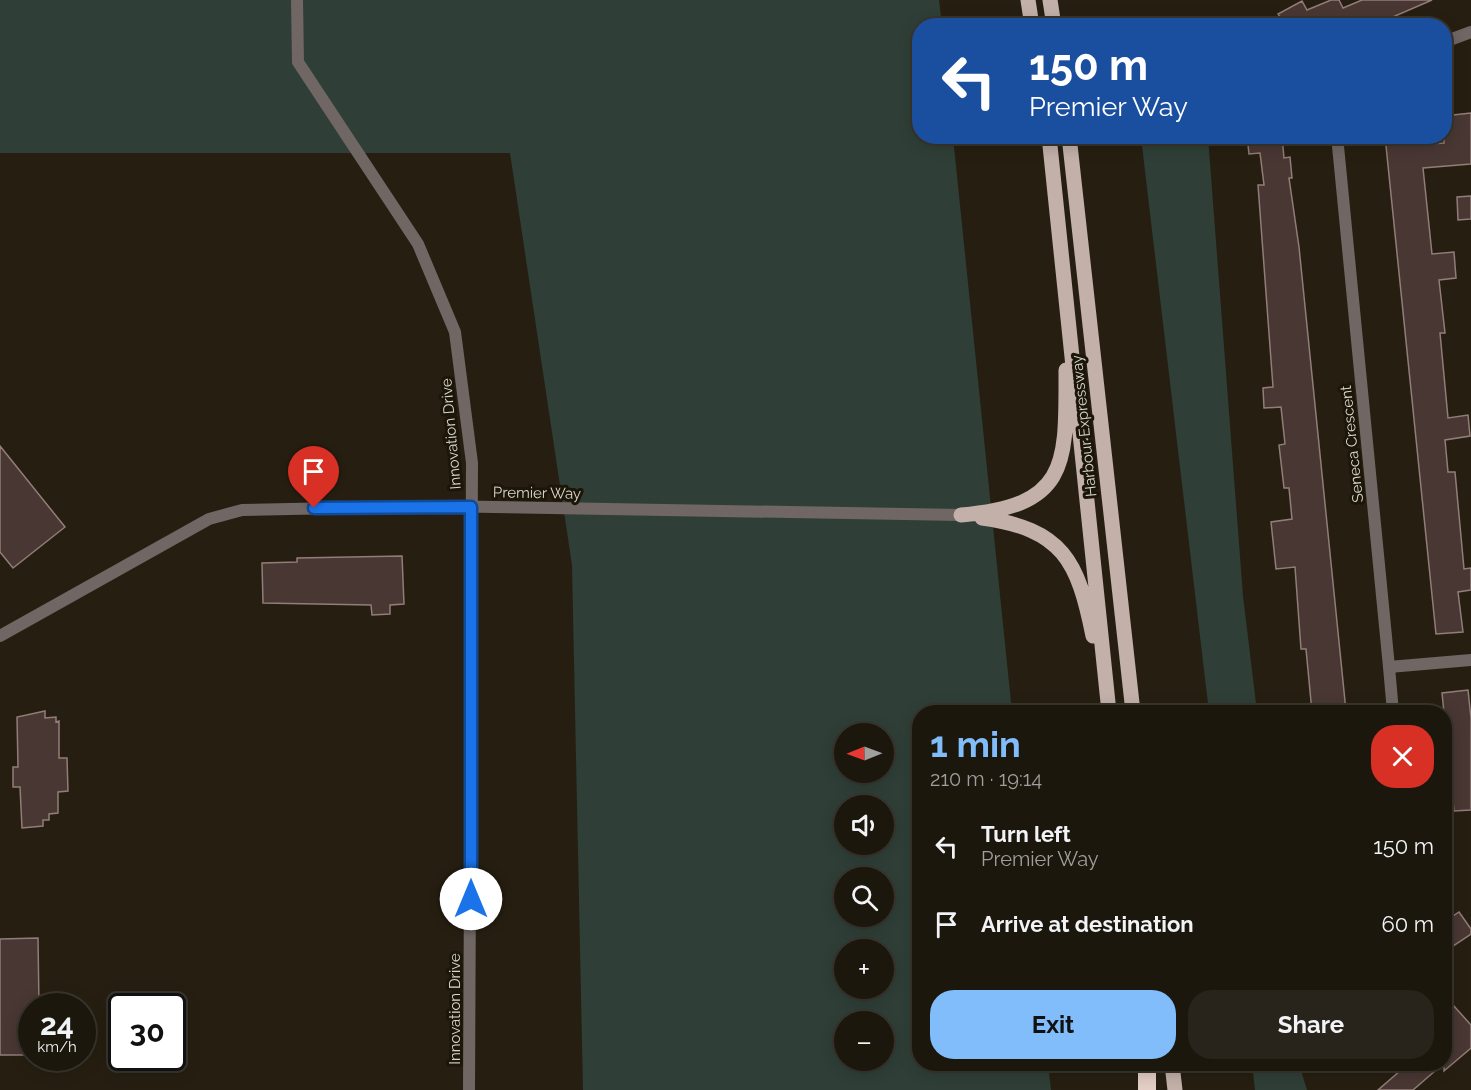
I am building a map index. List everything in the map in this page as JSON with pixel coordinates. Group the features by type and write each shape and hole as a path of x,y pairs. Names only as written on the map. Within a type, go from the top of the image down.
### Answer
{"main road":[{"path":"1028,0 1031,18"},
{"path":"1050,0 1053,18"},
{"name":"Harbour Expressway","path":"1050,144 1108,705"},
{"name":"Harbour Expressway","path":"1070,144 1132,705"},
{"path":"961,515 991,513 1028,501 1045,486 1062,460 1066,440 1066,286"},
{"path":"961,515 1011,522 1030,530 1055,545 1072,563 1081,583 1107,705"},
{"path":"1173,1071 1175,1090"}],"street":[{"name":"Innovation Drive","path":"297,0 298,62 418,244 455,332 472,463 469,1090"},
{"path":"1452,39 1471,32"},
{"name":"Seneca Crescent","path":"1338,144 1392,705"},
{"name":"Premier Way","path":"0,636 209,519 242,510 471,507 961,515"},
{"path":"1389,667 1471,660"}],"green space":[{"path":"0,0 939,0 941,18 912,18 912,144 954,144 1011,705 912,705 912,1071 1049,1071 1051,1090 583,1090 572,565 510,153 0,153"},
{"path":"1142,144 1209,144 1243,596 1256,705 1208,705"},
{"path":"1253,1071 1301,1071 1307,1090 1255,1090"}],"building":[{"path":"1331,0 1339,0 1343,8 1362,0 1432,0 1390,18 1281,18 1278,14 1302,1 1307,10"},
{"path":"1471,113 1471,164 1423,168 1432,254 1454,252 1456,278 1439,280 1445,333 1440,333 1448,418 1468,415 1470,436 1445,440 1448,472 1455,472 1464,569 1471,568 1471,590 1458,592 1463,632 1436,634 1386,144 1452,144 1452,115"},
{"path":"1248,144 1283,144 1284,158 1290,157 1292,178 1289,178 1299,247 1345,705 1311,705 1306,649 1301,649 1295,567 1276,569 1271,522 1292,519 1289,488 1284,488 1279,445 1285,444 1281,407 1264,408 1263,388 1273,387 1258,185 1264,185 1260,153 1249,154"},
{"path":"1471,196 1471,219 1458,220 1457,197"},
{"path":"0,446 65,527 13,568 0,552"},
{"path":"402,556 404,604 390,605 390,614 372,615 371,605 263,603 262,563 297,562 297,558"},
{"path":"1468,690 1471,718 1471,810 1454,811 1452,705 1443,705 1442,693"},
{"path":"45,711 45,718 56,717 56,722 59,721 59,758 67,758 68,791 58,792 58,813 49,814 49,820 43,820 43,826 22,828 20,787 13,787 13,767 18,767 17,717"},
{"path":"1459,912 1471,929 1471,934 1452,947 1452,917"},
{"path":"38,938 39,993 18,993 18,1055 0,1055 0,939"},
{"path":"1452,1004 1471,1025 1471,1048 1452,1064"},
{"path":"1400,1071 1435,1071 1413,1090 1378,1090"}],"route":[{"path":"314,508 471,507 471,899"}]}
